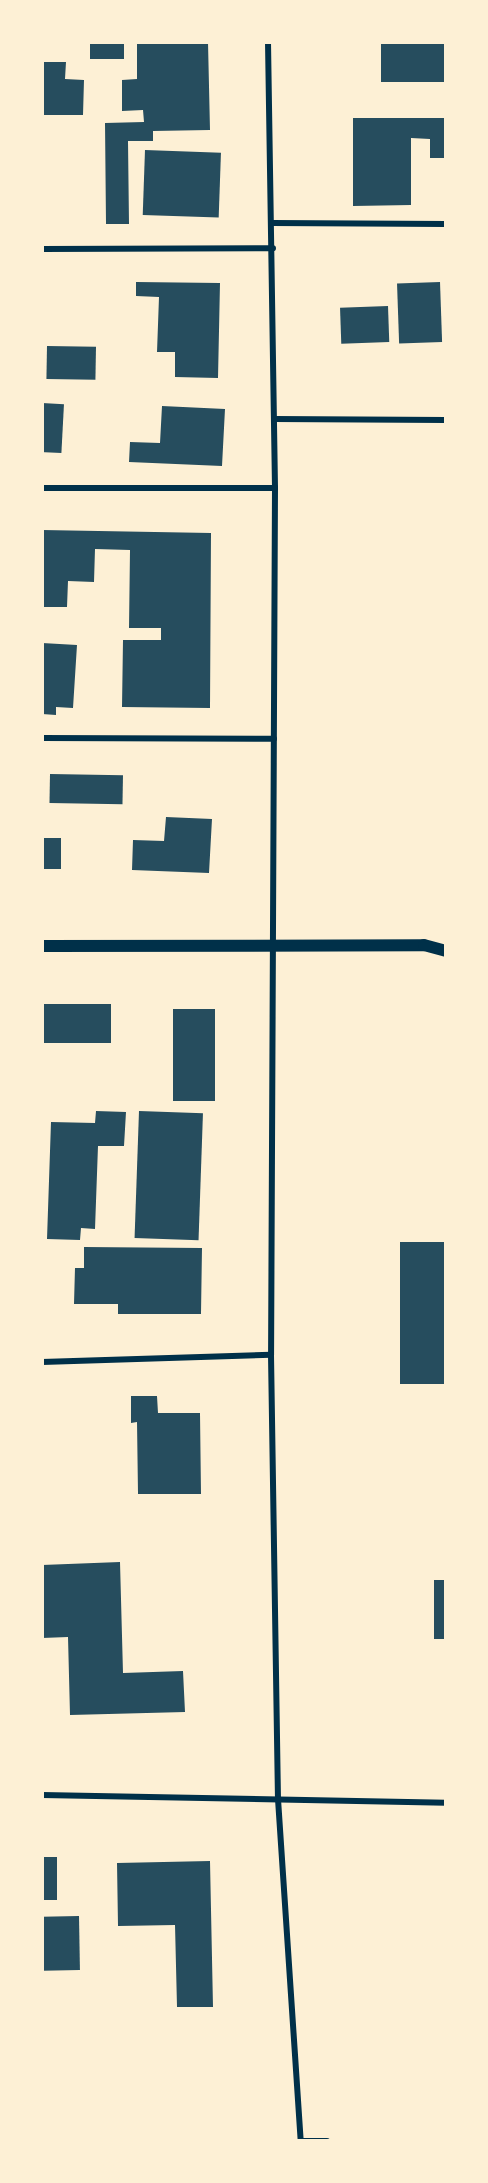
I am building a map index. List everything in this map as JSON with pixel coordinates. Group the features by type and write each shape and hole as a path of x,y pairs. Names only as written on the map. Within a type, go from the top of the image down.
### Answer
{"main road":[{"path":"42,946 424,945 446,951"}],"street":[{"path":"268,42 275,488 270,945 271,1355 278,1799 301,2141 327,2141"},
{"path":"272,224 446,224"},
{"path":"42,249 273,248"},
{"path":"274,419 446,420"},
{"path":"42,488 275,488"},
{"path":"42,738 274,740"},
{"path":"42,1362 271,1355"},
{"path":"42,1795 446,1803"}],"building":[{"path":"90,42 124,42 124,59 90,59"},
{"path":"208,42 210,130 153,131 153,141 128,141 129,224 106,224 105,123 144,122 143,110 122,111 122,80 137,79 137,44"},
{"path":"381,42 446,42 446,82 381,82"},
{"path":"42,62 66,62 65,79 84,80 83,115 42,115"},
{"path":"353,118 446,118 446,158 430,158 430,139 411,138 411,205 353,206"},
{"path":"145,150 221,153 219,218 143,215"},
{"path":"136,282 220,283 218,378 175,377 175,352 157,352 159,297 136,296"},
{"path":"440,282 442,342 399,343 397,284"},
{"path":"388,306 389,342 341,344 340,308"},
{"path":"47,346 96,347 95,380 46,379"},
{"path":"42,403 64,404 61,453 42,452"},
{"path":"162,406 225,409 222,466 129,462 130,442 160,443"},
{"path":"42,530 211,533 210,708 122,707 123,640 161,640 161,628 129,628 130,550 95,549 94,582 68,581 67,607 42,607"},
{"path":"42,643 77,645 73,708 56,707 56,715 42,714"},
{"path":"50,774 123,775 122,804 49,803"},
{"path":"166,817 212,819 209,873 132,870 133,840 164,841"},
{"path":"42,838 61,838 61,869 42,869"},
{"path":"42,1004 111,1004 111,1043 42,1043"},
{"path":"173,1009 215,1009 215,1101 173,1101"},
{"path":"96,1111 126,1112 124,1146 98,1146 95,1229 81,1228 80,1240 47,1239 51,1122 95,1123"},
{"path":"139,1111 203,1113 199,1240 135,1238"},
{"path":"400,1242 446,1242 446,1384 400,1384"},
{"path":"84,1247 202,1248 201,1314 118,1314 118,1304 74,1304 75,1268 84,1268"},
{"path":"131,1396 157,1396 158,1413 200,1413 201,1494 138,1494 137,1422 131,1423"},
{"path":"120,1562 123,1673 183,1671 185,1712 70,1715 68,1637 42,1638 42,1565"},
{"path":"434,1580 446,1580 446,1639 434,1639"},
{"path":"42,1857 57,1857 57,1900 42,1900"},
{"path":"210,1861 213,2007 177,2007 175,1925 118,1926 117,1863"},
{"path":"79,1916 80,1970 43,1971 42,1917"}]}
